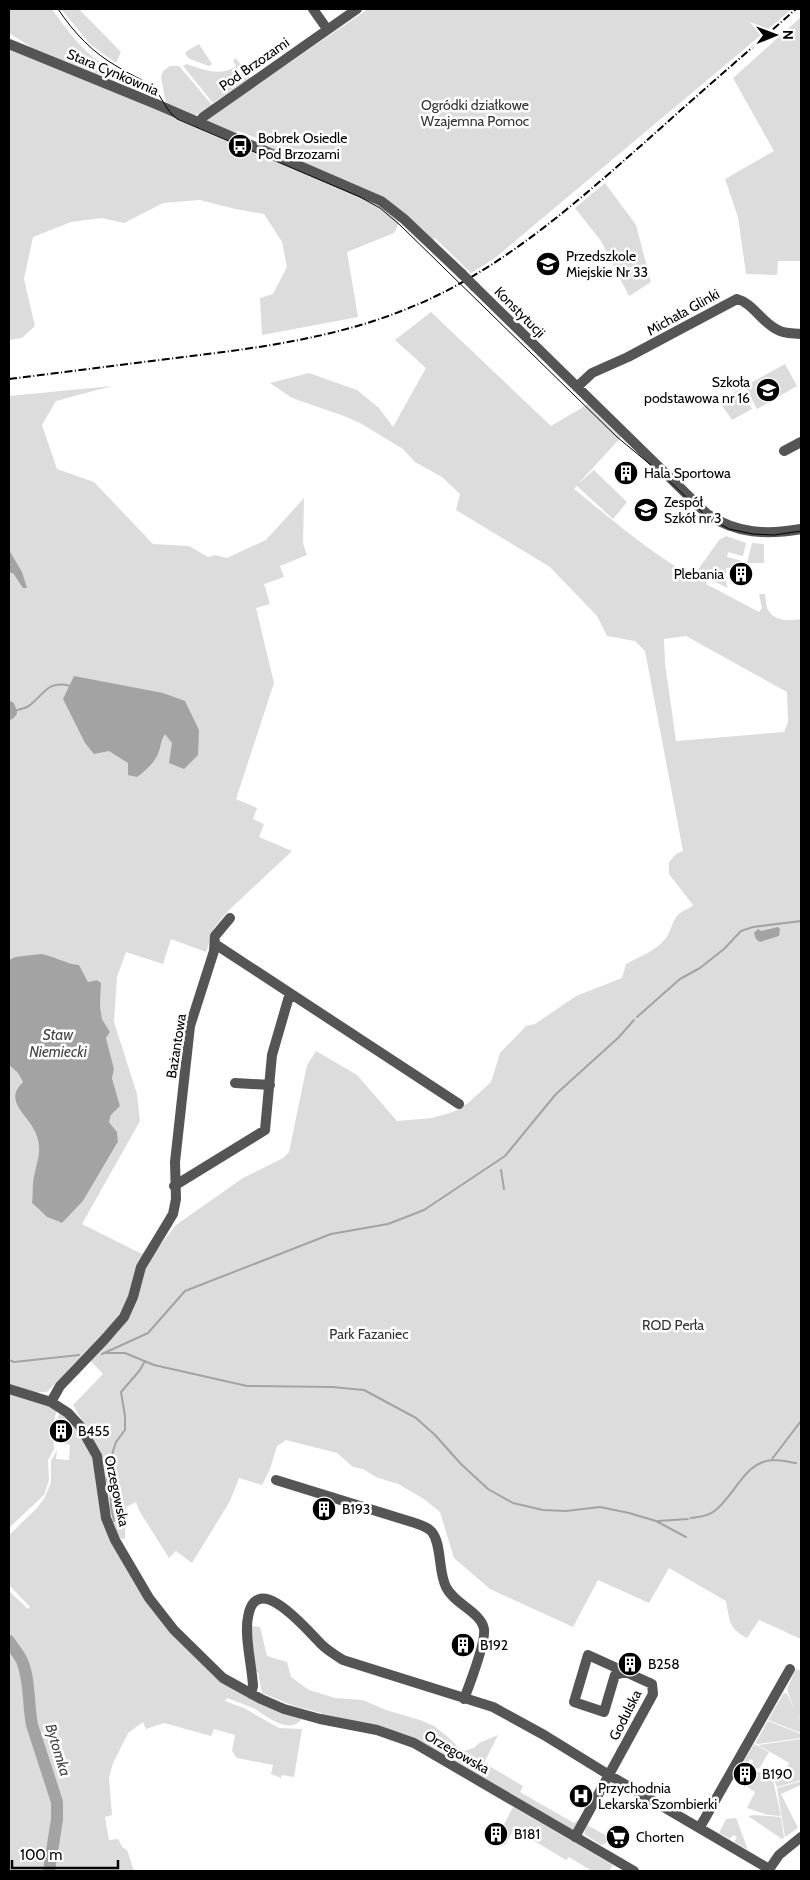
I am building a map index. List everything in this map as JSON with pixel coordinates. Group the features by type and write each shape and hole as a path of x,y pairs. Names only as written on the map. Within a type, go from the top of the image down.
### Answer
{"street":[{"path":"313,9 327,29"},
{"name":"Pod Brzozami","path":"199,123 203,117 357,9"},
{"name":"Stara Cynkownia","path":"11,44 199,123"},
{"name":"Konstytucji","path":"199,123 381,201 404,219 462,274 690,499 718,522 730,527 758,533 801,529"},
{"name":"Michała Glinki","path":"577,387 592,373 628,357 736,299 742,300 779,331 801,334"},
{"path":"784,451 801,442"},
{"name":"Bażantowa","path":"51,1402 60,1386 104,1340 128,1309 141,1267 173,1214 176,1199 174,1186 177,1140 190,1026 215,944 215,936 230,918"},
{"path":"215,944 459,1104"},
{"path":"174,1186 265,1130 272,1055 290,993"},
{"path":"235,1083 270,1085"},
{"name":"Orzegowska","path":"9,1389 51,1402 68,1413 75,1421 92,1445 99,1462 106,1518 112,1533 149,1598 174,1630 223,1678 251,1694 293,1712 377,1730 414,1743 634,1871"},
{"path":"276,1480 424,1526 432,1532 447,1590 455,1600 477,1617 484,1629 484,1640 464,1699"},
{"path":"251,1694 253,1679 247,1627 248,1616 250,1608 255,1602 266,1598 282,1606 322,1645 343,1660 500,1711 700,1827 768,1870 780,1855 801,1836"},
{"name":"Godulska","path":"575,1836 653,1694 652,1684 626,1672 588,1655 574,1702 604,1712 615,1675 626,1672"},
{"path":"700,1827 790,1669"}],"green space":[{"path":"9,9 52,9 68,32 81,46 103,64 144,88 154,99 34,49 9,33"},
{"path":"61,9 79,9 121,52 116,63 91,45"},
{"name":"Ogródki działkowe Wzajemna Pomoc","path":"368,9 792,9 495,258 471,273 435,238 433,241 389,202 374,193 264,146 267,142 238,131 234,134 206,120"},
{"path":"801,17 801,261 778,261 777,275 746,274 738,217 725,179 774,151 733,78"},
{"path":"199,44 212,64 209,66 190,59 185,54"},
{"path":"9,49 153,107 378,204 400,221 394,233 347,252 358,317 262,335 260,298 273,294 287,267 282,242 264,214 200,200 163,203 124,223 102,218 71,222 33,237 24,279 35,326 22,338 9,340"},
{"path":"236,58 250,78 213,103 183,66 187,64 218,72 236,66 233,61"},
{"path":"170,66 179,66 212,105 194,116 166,104 161,77 163,71"},
{"path":"605,183 636,225 651,282 629,296 601,241 575,208"},
{"path":"431,312 551,426 590,403 624,434 578,484 594,470 627,502 613,519 577,486 574,489 669,563 704,583 695,574 719,540 726,536 746,543 743,556 728,552 727,557 742,561 740,567 726,568 728,588 709,579 706,584 759,612 762,608 759,594 765,594 768,610 775,617 788,620 801,619 801,1639 759,1620 747,1638 733,1627 729,1619 726,1601 669,1568 649,1603 598,1580 573,1627 490,1589 454,1558 440,1512 424,1499 398,1484 376,1477 363,1469 353,1467 337,1453 286,1440 277,1446 270,1469 262,1485 239,1478 230,1501 192,1563 176,1551 169,1558 140,1512 136,1502 126,1507 125,1539 119,1538 109,1509 103,1462 92,1437 73,1405 103,1374 91,1361 88,1349 47,1392 39,1392 38,1394 9,1385 9,1065 18,1073 23,1082 17,1088 16,1101 33,1128 39,1145 32,1203 46,1215 62,1223 83,1201 118,1143 117,1132 109,1122 111,1115 120,1106 112,1078 114,1069 106,1038 110,1032 102,1019 100,1006 101,983 97,980 88,982 79,965 15,957 9,960 9,396 112,386 56,401 42,425 57,469 94,482 153,544 189,546 208,557 215,555 227,558 266,540 304,498 303,543 307,555 280,566 284,577 264,584 270,604 256,608 274,683 236,799 257,808 253,819 264,824 259,837 292,851 228,911 214,928 206,952 171,939 163,964 126,952 117,977 114,1022 137,1094 140,1121 82,1224 142,1254 150,1242 158,1248 176,1225 243,1178 283,1158 289,1152 307,1065 316,1051 357,1075 397,1121 432,1118 453,1112 468,1103 491,1082 500,1053 526,1026 535,1024 576,996 622,978 626,964 658,946 668,935 677,916 693,905 669,874 669,862 676,854 683,851 645,651 635,641 607,636 597,616 550,567 456,510 460,494 442,477 415,462 403,449 360,423 292,398 270,383 309,373 357,390 379,408 393,427 426,368 395,340","holes":["686,636 787,692 788,722 784,732 676,741 665,663 664,639"]},
{"path":"785,364 797,386 757,409 745,386"},
{"path":"741,389 752,409 732,420 719,401"},
{"path":"752,543 764,544 764,563 747,563"},
{"path":"9,1392 57,1409 53,1425 54,1449 48,1460 49,1480 44,1495 9,1528"},
{"path":"60,1410 91,1446 105,1518 148,1599 222,1679 302,1719 296,1724 284,1725 246,1705 227,1698 225,1701 244,1708 279,1728 302,1729 294,1777 282,1775 281,1778 271,1774 273,1765 237,1758 232,1751 235,1735 214,1729 211,1736 164,1723 146,1729 143,1722 128,1733 113,1763 109,1778 112,1815 105,1817 109,1840 118,1839 122,1847 127,1850 134,1871 51,1871 59,1813 58,1802 34,1728 24,1663 9,1639 9,1591 28,1609 30,1607 9,1585 9,1535 37,1508 45,1497 51,1482 51,1461 57,1450 56,1459 69,1460 70,1445 57,1440 57,1435 63,1436 65,1429 56,1426"},
{"path":"251,1626 260,1627 267,1656 287,1662 291,1677 309,1690 335,1698 363,1700 386,1710 420,1720 434,1726 464,1751 474,1748 479,1743 498,1735 484,1763 523,1786 520,1792 574,1823 577,1820 574,1831 444,1756 321,1716 321,1713 294,1706 262,1693 258,1672 256,1672"},
{"path":"9,1643 21,1662 24,1671 28,1712 55,1801 56,1818 48,1871 9,1871"},
{"path":"796,1669 801,1671 801,1720 794,1711 801,1721 801,1733 768,1720 783,1694 787,1693 794,1710 787,1689"},
{"path":"768,1721 801,1734 801,1738 755,1743"},
{"path":"801,1739 801,1780 777,1787 774,1780 776,1777 780,1780 789,1763 758,1745"},
{"path":"754,1744 769,1752 759,1769 752,1765 753,1761 750,1759 748,1763 744,1761"},
{"path":"743,1763 773,1780 781,1816 768,1815 747,1808 755,1792 734,1778"},
{"path":"801,1781 801,1785 781,1794 798,1828 785,1837 777,1788"},
{"path":"513,1807 613,1865 609,1871 592,1871 569,1857 566,1860 531,1839 529,1841 513,1831 505,1845 496,1840"},
{"path":"748,1816 781,1817 784,1838 782,1839"},
{"path":"736,1818 748,1850 734,1842 737,1837 733,1835 730,1839 719,1833 726,1819"},
{"path":"587,1825 614,1840 601,1845 584,1834"}],"water":[{"path":"9,550 22,572 27,588 23,588 13,573 10,573"},
{"path":"74,676 163,693 185,701 199,730 198,755 184,769 169,763 172,743 165,734 155,759 137,777 128,775 128,763 109,751 94,754 85,743 63,699"},
{"path":"778,927 780,929 779,936 760,942 756,939 754,933 758,929 761,931"},
{"name":"Staw Niemiecki","path":"41,954 79,965 88,982 97,980 101,983 100,1006 102,1019 110,1032 106,1038 114,1069 112,1078 120,1106 111,1115 109,1122 117,1132 118,1142 83,1201 62,1223 47,1217 32,1203 33,1180 39,1145 33,1127 16,1102 15,1095 17,1089 23,1082 18,1073 9,1065 9,960 15,957"}],"waterway":[{"path":"12,712 28,706 51,686 70,686"},
{"name":"Bytomka","path":"9,707 11,712 9,714"},
{"path":"637,1017 680,979 700,968 724,949 741,931 753,927 801,921"},
{"path":"102,1354 148,1333 185,1291 331,1234 388,1224 424,1210 505,1156 556,1094 618,1038 634,1020"},
{"path":"501,1170 504,1189"},
{"path":"105,1353 125,1353 154,1365 247,1386 332,1387 364,1390 416,1418 488,1489 513,1503 543,1510 566,1511 600,1507 656,1521 686,1537"},
{"path":"9,1360 14,1362 79,1355"},
{"path":"114,1521 107,1470 116,1442 125,1430 121,1392 140,1370 145,1361"},
{"path":"772,1459 801,1421"},
{"path":"691,1518 705,1516 713,1512 747,1473 763,1462 776,1460 796,1463"},
{"path":"658,1521 688,1519"},
{"name":"Bytomka","path":"9,1641 21,1658 25,1668 32,1725 57,1802 57,1819 49,1871"}],"tram line":[{"path":"58,9 77,34 92,49 151,86 177,119 360,197 380,208 400,225 617,437 663,475 706,516 729,529 753,534 774,535 801,531"}],"railway":[{"path":"9,379 212,354 296,341 377,320 438,295 470,278 501,258 560,215 796,9"}],"place":[{"name":"Bobrek Osiedle Pod Brzozami","path":"240,146"},
{"name":"Przedszkole Miejskie Nr 33","path":"548,264"},
{"name":"Szkoła podstawowa nr 16","path":"768,390"},
{"name":"Hala Sportowa","path":"626,473"},
{"name":"Zespół Szkół nr 3","path":"646,510"},
{"name":"Plebania","path":"741,574"},
{"name":"B455","path":"61,1431"},
{"name":"B193","path":"324,1509"},
{"name":"B192","path":"463,1645"},
{"name":"B258","path":"630,1664"},
{"name":"B190","path":"745,1774"},
{"name":"Przychodnia Lekarska Szombierki","path":"581,1796"},
{"name":"B181","path":"496,1834"},
{"name":"Chorten","path":"618,1837"}],"park label":[{"name":"ROD Perła","path":"673,1325"},
{"name":"Park Fazaniec","path":"369,1334"}]}
